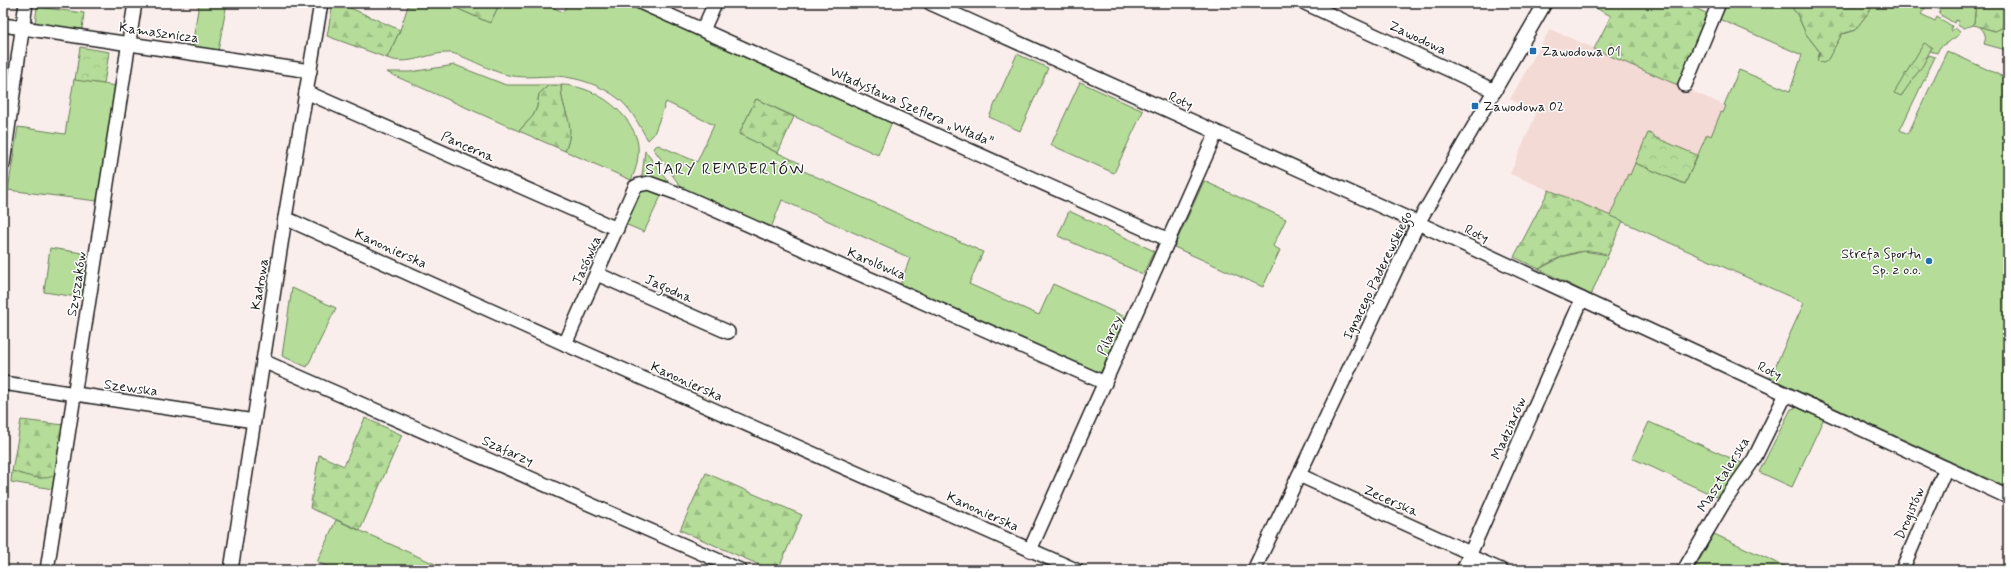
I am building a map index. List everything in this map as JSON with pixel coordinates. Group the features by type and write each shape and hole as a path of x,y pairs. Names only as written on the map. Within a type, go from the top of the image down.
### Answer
{"street":[{"path":"3,164 26,3"},
{"name":"Szyszaków","path":"47,570 135,3"},
{"name":"Kadrowa","path":"231,570 285,218 321,3"},
{"name":"Władysława Szeflera „Włada”","path":"642,3 1169,240"},
{"path":"703,30 715,3"},
{"name":"Roty","path":"930,3 1418,223 2008,496"},
{"name":"Zawodowa","path":"1305,3 1495,91"},
{"name":"Ignacego Paderewskiego","path":"1254,570 1418,223 1545,3"},
{"path":"1685,85 1719,3"},
{"name":"Kamasznicza","path":"3,25 310,71"},
{"name":"Pancerna","path":"306,92 617,229"},
{"name":"Pilarzy","path":"1030,550 1216,133"},
{"name":"Karolówka","path":"635,187 639,184 649,183 679,194 1105,383"},
{"name":"Jasówka","path":"565,344 635,187"},
{"name":"Kanonierska","path":"285,218 565,344 1076,570"},
{"name":"Jagodna","path":"597,274 728,332"},
{"name":"Madziarów","path":"1463,570 1582,299"},
{"name":"Szafarzy","path":"263,361 740,570"},
{"name":"Szewska","path":"3,383 254,421"},
{"name":"Masztalerska","path":"1684,570 1724,502 1752,463 1786,394"},
{"name":"Drogistów","path":"1902,570 1946,468"},
{"name":"Zecerska","path":"1299,476 1501,570"}],"shaded area":[{"path":"1550,29 1726,106 1723,113 1721,112 1711,136 1707,134 1685,184 1628,174 1610,216 1510,174 1536,114 1510,99"}],"green space":[{"path":"199,3 227,3 218,51 192,47"},
{"path":"333,3 339,3 400,30 387,58 327,36"},
{"path":"409,3 445,3 490,23 500,3 544,3 563,12 568,3 623,3 892,122 878,155 756,99 739,134 799,163 797,168 983,252 969,284 1039,315 1053,284 1125,317 1100,374 900,285 910,258 782,200 771,228 686,194 653,148 658,145 697,162 714,125 666,102 654,134 648,140 633,114 620,100 604,89 584,81 555,76 510,76 450,53 442,53 403,61 387,58 400,30"},
{"path":"445,3 500,3 490,23"},
{"path":"1586,3 1684,3 1709,15 1680,86 1594,49 1611,16"},
{"path":"1726,3 1789,3 1798,16 1806,34 1820,52 1818,55 1835,45 1842,34 1855,30 1875,3 1976,3 1974,25 1963,28 1957,25 1959,21 1956,20 1954,23 1939,14 1940,10 1928,4 1921,14 1935,21 1937,17 1952,26 1950,30 1952,31 1955,28 1960,32 1959,35 1940,47 1937,53 1930,51 1932,47 1901,96 1929,55 1935,57 1900,130 1908,134 1947,51 2008,79 2008,488 1770,378 1804,303 1610,216 1628,174 1630,175 1635,163 1685,184 1707,134 1711,136 1721,112 1723,113 1726,106 1724,105 1739,70 1790,91 1802,55 1719,19"},
{"path":"1789,3 1857,3 1871,9 1855,30 1842,34 1827,61 1823,63 1817,61 1820,52 1806,34 1798,16"},
{"path":"1976,3 2003,3 2004,22 2002,28 1995,31 1974,25"},
{"path":"2003,3 2008,3 2008,45 2006,50 1984,44 1985,34 1979,26 1995,31 2004,16"},
{"path":"37,7 84,13 82,29 35,24"},
{"path":"1924,43 1932,47 1923,65 1901,96 1894,93"},
{"path":"80,47 109,52 104,84 75,80"},
{"path":"1017,54 1048,68 1020,131 989,117"},
{"path":"455,65 506,85 549,85 539,94 537,107 533,116 519,131 386,72 410,72"},
{"path":"74,79 116,86 97,201 8,190 18,127 65,134"},
{"path":"1080,82 1143,111 1114,173 1051,145"},
{"path":"549,85 561,85 563,104 568,118 570,132 569,141 565,151 519,131 533,116 537,107 539,94"},
{"path":"561,85 584,89 606,100 616,108 631,126 636,137 638,153 637,165 631,180 565,151 568,141 569,125 563,103"},
{"path":"756,99 794,117 778,153 739,134"},
{"path":"1648,133 1697,155 1685,184 1635,163"},
{"path":"645,151 668,181 670,187 642,176"},
{"path":"1204,181 1286,219 1273,246 1280,250 1263,287 1174,247"},
{"path":"646,188 662,194 644,232 625,224 636,193"},
{"path":"1549,190 1623,221 1608,255 1590,251 1572,253 1563,256 1539,269 1514,257"},
{"path":"1069,211 1154,251 1143,274 1058,236"},
{"path":"50,248 89,254 83,298 44,292"},
{"path":"1584,251 1608,255 1591,295 1539,269 1562,257"},
{"path":"292,288 336,308 307,367 282,356"},
{"path":"1798,407 1824,418 1792,487 1759,472 1791,409"},
{"path":"365,418 402,435 360,530 310,508 319,455 344,466"},
{"path":"21,420 64,425 55,475 40,478 12,471"},
{"path":"1649,422 1744,464 1717,497 1632,458"},
{"path":"12,471 40,478 55,475 53,489 11,482"},
{"path":"706,473 802,515 778,570 771,570 680,530"},
{"path":"336,520 435,564 433,570 336,570 317,562"},
{"path":"1714,534 1793,570 1699,570 1695,568"}],"place":[{"name":"Zawodowa 01","path":"1533,51"},
{"name":"Zawodowa 02","path":"1475,106"},
{"name":"Strefa Sportu Sp. z o.o.","path":"1929,261"}],"district":[{"name":"STARY REMBERTÓW","path":"725,168"}]}
